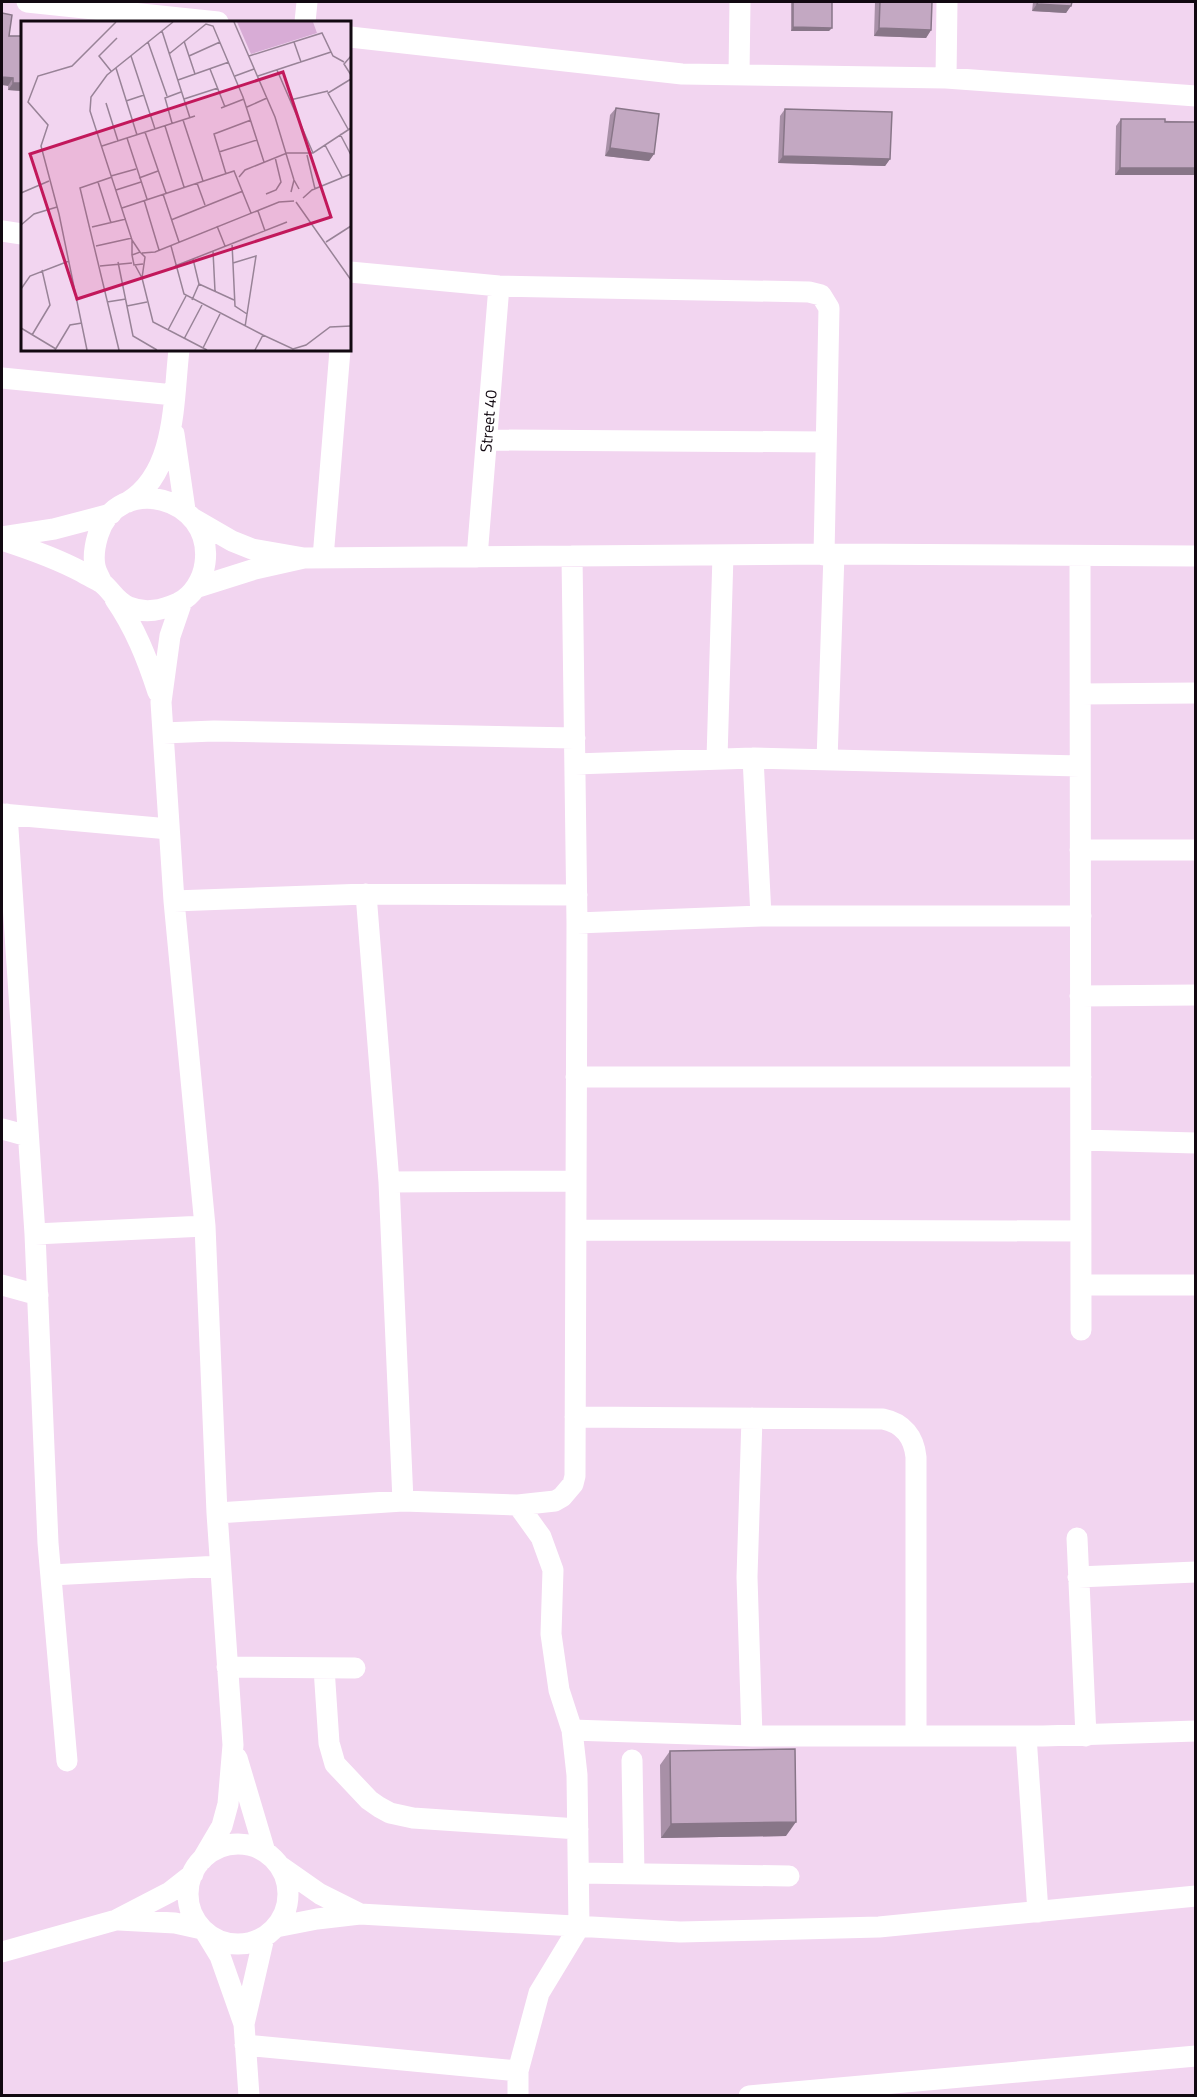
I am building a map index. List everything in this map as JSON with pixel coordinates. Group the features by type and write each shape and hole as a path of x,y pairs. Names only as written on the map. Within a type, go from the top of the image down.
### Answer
{"street":[{"path":"27,2 208,21"},
{"path":"305,21 307,2"},
{"path":"739,75 740,2"},
{"path":"946,78 947,2"},
{"path":"351,37 682,74 946,78 1196,96"},
{"path":"2,231 21,234"},
{"path":"351,272 499,286 809,291 821,295 829,308 826,442 829,554 827,760"},
{"name":"Street 40","path":"477,557 499,286"},
{"path":"179,351 167,446 158,469 144,489 114,512 100,529 95,547 95,566 108,590 130,621 147,655 160,702 174,901 205,1226 217,1513 233,1745 228,1804 222,1826 197,1867 188,1890 189,1905 195,1920 220,1956 244,2024 249,2096"},
{"path":"314,558 340,351"},
{"path":"2,378 173,403"},
{"path":"160,702 170,636 189,595 204,572 206,553 203,535 190,515 176,458 173,403"},
{"path":"487,440 826,442"},
{"path":"2,539 54,529 114,512 130,502 145,498 173,503 232,541 252,549 314,558 829,554 1196,556"},
{"path":"2,539 66,563 108,590 129,607 147,611 166,609 189,595 255,568 314,558"},
{"path":"717,758 723,555"},
{"path":"217,1513 403,1502 518,1505 555,1501 568,1491 575,1476 577,895 572,556"},
{"path":"1080,556 1081,1330"},
{"path":"1080,694 1196,693"},
{"path":"163,733 247,731 575,738"},
{"path":"753,758 760,916"},
{"path":"575,764 753,758 1080,766"},
{"path":"67,1761 51,1575 36,1234 28,1137 9,968 4,814 169,829"},
{"path":"1080,850 1196,850"},
{"path":"174,901 366,894 577,895"},
{"path":"366,894 389,1182 403,1502"},
{"path":"577,923 760,916 1081,916"},
{"path":"1080,996 1196,995"},
{"path":"576,1077 1081,1077"},
{"path":"2,1129 28,1137"},
{"path":"1081,1140 1196,1143"},
{"path":"389,1182 576,1181"},
{"path":"36,1234 205,1226"},
{"path":"576,1230 1081,1231"},
{"path":"1081,1286 1196,1285"},
{"path":"2,1286 38,1295"},
{"path":"575,1417 883,1419 897,1424 908,1433 916,1457 916,1736"},
{"path":"752,1418 747,1577 752,1736"},
{"path":"518,1505 541,1537 553,1570 551,1634 559,1690 572,1730 578,1774 579,1873 579,1926 539,1993 518,2071 518,2096"},
{"path":"1077,1538 1086,1736"},
{"path":"51,1575 220,1566"},
{"path":"1078,1577 1196,1572"},
{"path":"227,1667 355,1668"},
{"path":"324,1668 330,1754 341,1772 379,1807 390,1813 413,1818 578,1829"},
{"path":"572,1730 752,1736 1086,1736 1196,1731"},
{"path":"1026,1736 1038,1912"},
{"path":"233,1745 272,1858 286,1879 288,1896 285,1912 270,1932 244,2024"},
{"path":"632,1760 634,1874"},
{"path":"2,1952 116,1920 170,1892 216,1850 232,1844 250,1845 272,1858 320,1894 360,1914"},
{"path":"579,1873 789,1876"},
{"path":"116,1920 175,1923 204,1930 219,1941 234,1944 250,1943 270,1932 316,1919 360,1914 680,1932 879,1927 1196,1896"},
{"path":"245,2046 518,2071"},
{"path":"748,2096 969,2086 1196,2056"}],"building":[{"path":"793,2 832,2 832,28 793,27"},
{"path":"880,2 932,2 931,30 879,28"},
{"path":"1038,2 1072,2 1071,6 1037,4"},
{"path":"2,13 12,15 9,36 21,36 21,83 13,83 13,78 2,77"},
{"path":"616,108 659,114 654,154 610,148"},
{"path":"785,109 892,112 890,159 783,156"},
{"path":"1121,119 1196,122 1196,168 1120,168"},
{"path":"795,1749 796,1822 671,1824 670,1751"}]}
